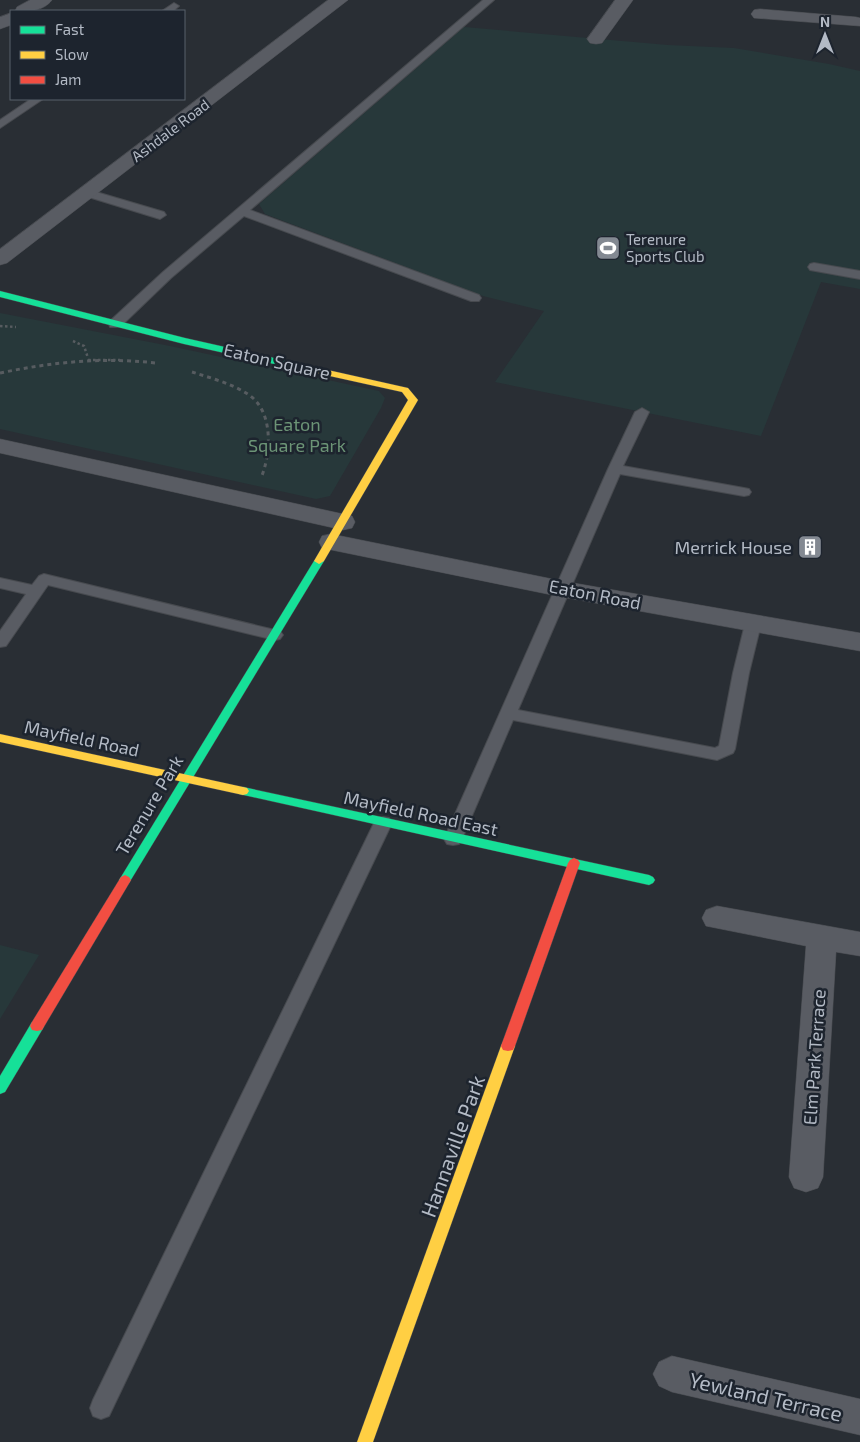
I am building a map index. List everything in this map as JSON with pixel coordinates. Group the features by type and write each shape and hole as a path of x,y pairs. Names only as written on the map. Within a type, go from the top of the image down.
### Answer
{"street":[{"path":"25,10 43,0"},
{"name":"Ashdale Road","path":"0,259 339,0"},
{"path":"596,39 624,0"},
{"path":"760,14 812,8 856,22"},
{"name":"Eaton Square","path":"0,294 115,324 405,390 413,400 337,532"},
{"path":"0,446 337,532"},
{"name":"Eaton Road","path":"337,532 562,589 860,642"},
{"name":"Terenure Park","path":"0,1088 185,779 337,532"},
{"name":"Mayfield Road","path":"0,738 185,779"},
{"name":"Mayfield Road East","path":"185,779 649,880"},
{"name":"Hannaville Park","path":"365,1442 574,863"},
{"path":"717,918 860,944"},
{"name":"Elm Park Terrace","path":"806,1177 822,937"},
{"name":"Yewland Terrace","path":"672,1374 860,1417"}],"lane":[{"path":"115,324 167,275 489,0"},
{"path":"0,124 36,100"},
{"path":"86,193 160,214"},
{"path":"242,211 475,298"},
{"path":"814,267 860,276"},
{"path":"454,838 562,589 642,412"},
{"path":"615,469 744,492"},
{"path":"0,642 44,579 275,635"},
{"path":"0,583 36,591"},
{"path":"509,714 717,754 727,750 741,672 753,624"},
{"path":"101,1408 384,823"}],"path":[{"path":"0,326 24,328"},
{"path":"68,339 84,346 88,358"},
{"path":"0,373 38,364 88,358 125,359 157,363 161,357"},
{"path":"189,371 226,384 255,400 268,426 269,453 260,479"}],"green space":[{"name":"Terenure Sports Club","path":"464,27 668,45 734,48 860,71 860,289 821,282 761,436 495,382 544,311 483,296 265,214 259,204"},
{"name":"Eaton Square Park","path":"0,313 170,346 379,391 385,398 330,496 316,499 0,429"},
{"path":"0,945 39,955 0,1019"}],"traffic: fast":[{"path":"0,294 184,341 301,367"},
{"path":"125,880 319,561"},
{"path":"243,791 649,880"},
{"path":"0,1088 37,1026"}],"traffic: slow":[{"path":"301,367 405,390 413,400 319,561"},
{"path":"0,738 243,791"},
{"path":"365,1442 508,1046"}],"traffic: jam":[{"path":"508,1046 574,863"},
{"path":"37,1026 125,880"}],"place":[{"name":"Terenure Sports Club","path":"608,248"},
{"name":"Merrick House","path":"810,547"}]}
